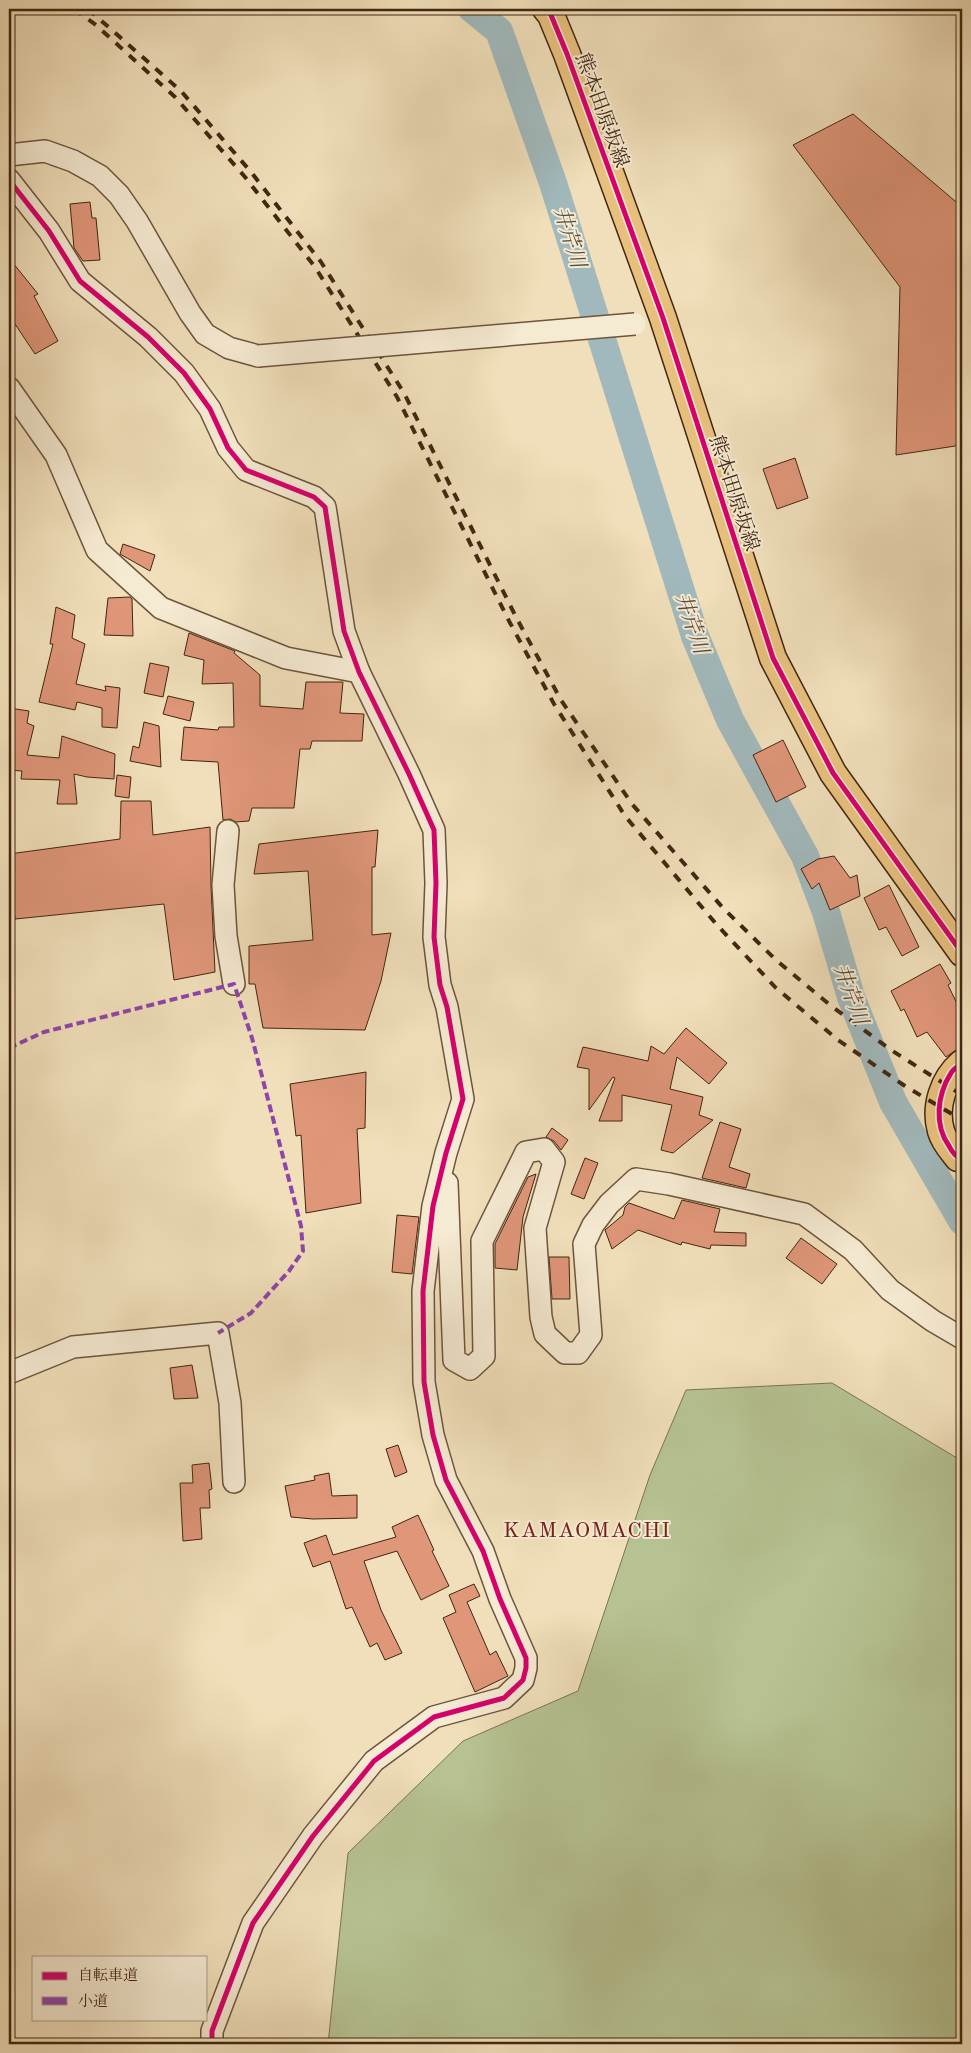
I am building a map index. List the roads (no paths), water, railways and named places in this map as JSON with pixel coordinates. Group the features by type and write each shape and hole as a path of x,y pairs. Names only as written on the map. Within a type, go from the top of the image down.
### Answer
{"main road":[{"name":"熊本田原坂線","path":"552,11 662,318 773,658 833,773 962,953"},
{"path":"961,1160 950,1148 941,1132 938,1113 940,1098 951,1072 962,1063"}],"street":[{"path":"9,155 45,151 73,161 100,176 119,195 137,221 204,334 229,348 258,356 634,324 662,318"},
{"path":"9,180 49,231 80,281 148,337 184,373 210,409 228,448 246,470 314,497 325,508 344,631 359,672 434,830 436,882 434,937 440,985 447,1007 463,1099 446,1153 433,1206 423,1291 424,1382 433,1435 446,1480 483,1551 500,1599 526,1658 523,1680 504,1698 434,1717 374,1761 312,1836 253,1923 212,2031 212,2044"},
{"path":"9,388 56,455 97,550 161,608 286,658 359,672"},
{"path":"228,831 223,885 226,936 234,984"},
{"path":"446,1153 454,1360 470,1369 484,1356 482,1241 526,1152 544,1149 554,1162 535,1228 540,1317 545,1334 565,1353 578,1353 591,1335 584,1244 593,1225 609,1204 636,1179 669,1184 804,1214 853,1250 890,1290 933,1321 962,1338"},
{"path":"9,1373 73,1347 218,1333 230,1403 234,1482"}],"waterway":[{"name":"井芹川","path":"472,9 499,31 553,183 695,636 730,720 805,856 826,912 851,997 893,1102 962,1221"}],"railway":[{"path":"74,9 96,25 175,97 245,177 315,267 397,397 509,621 554,704 625,816 717,925 776,988 838,1040 905,1086 962,1120"},
{"path":"88,9 181,91 251,172 321,262 404,393 516,617 561,700 632,804 723,908 776,960 830,1005 891,1050 962,1095"}],"district":[{"name":"KAMAOMACHI","path":"587,1529"}]}
